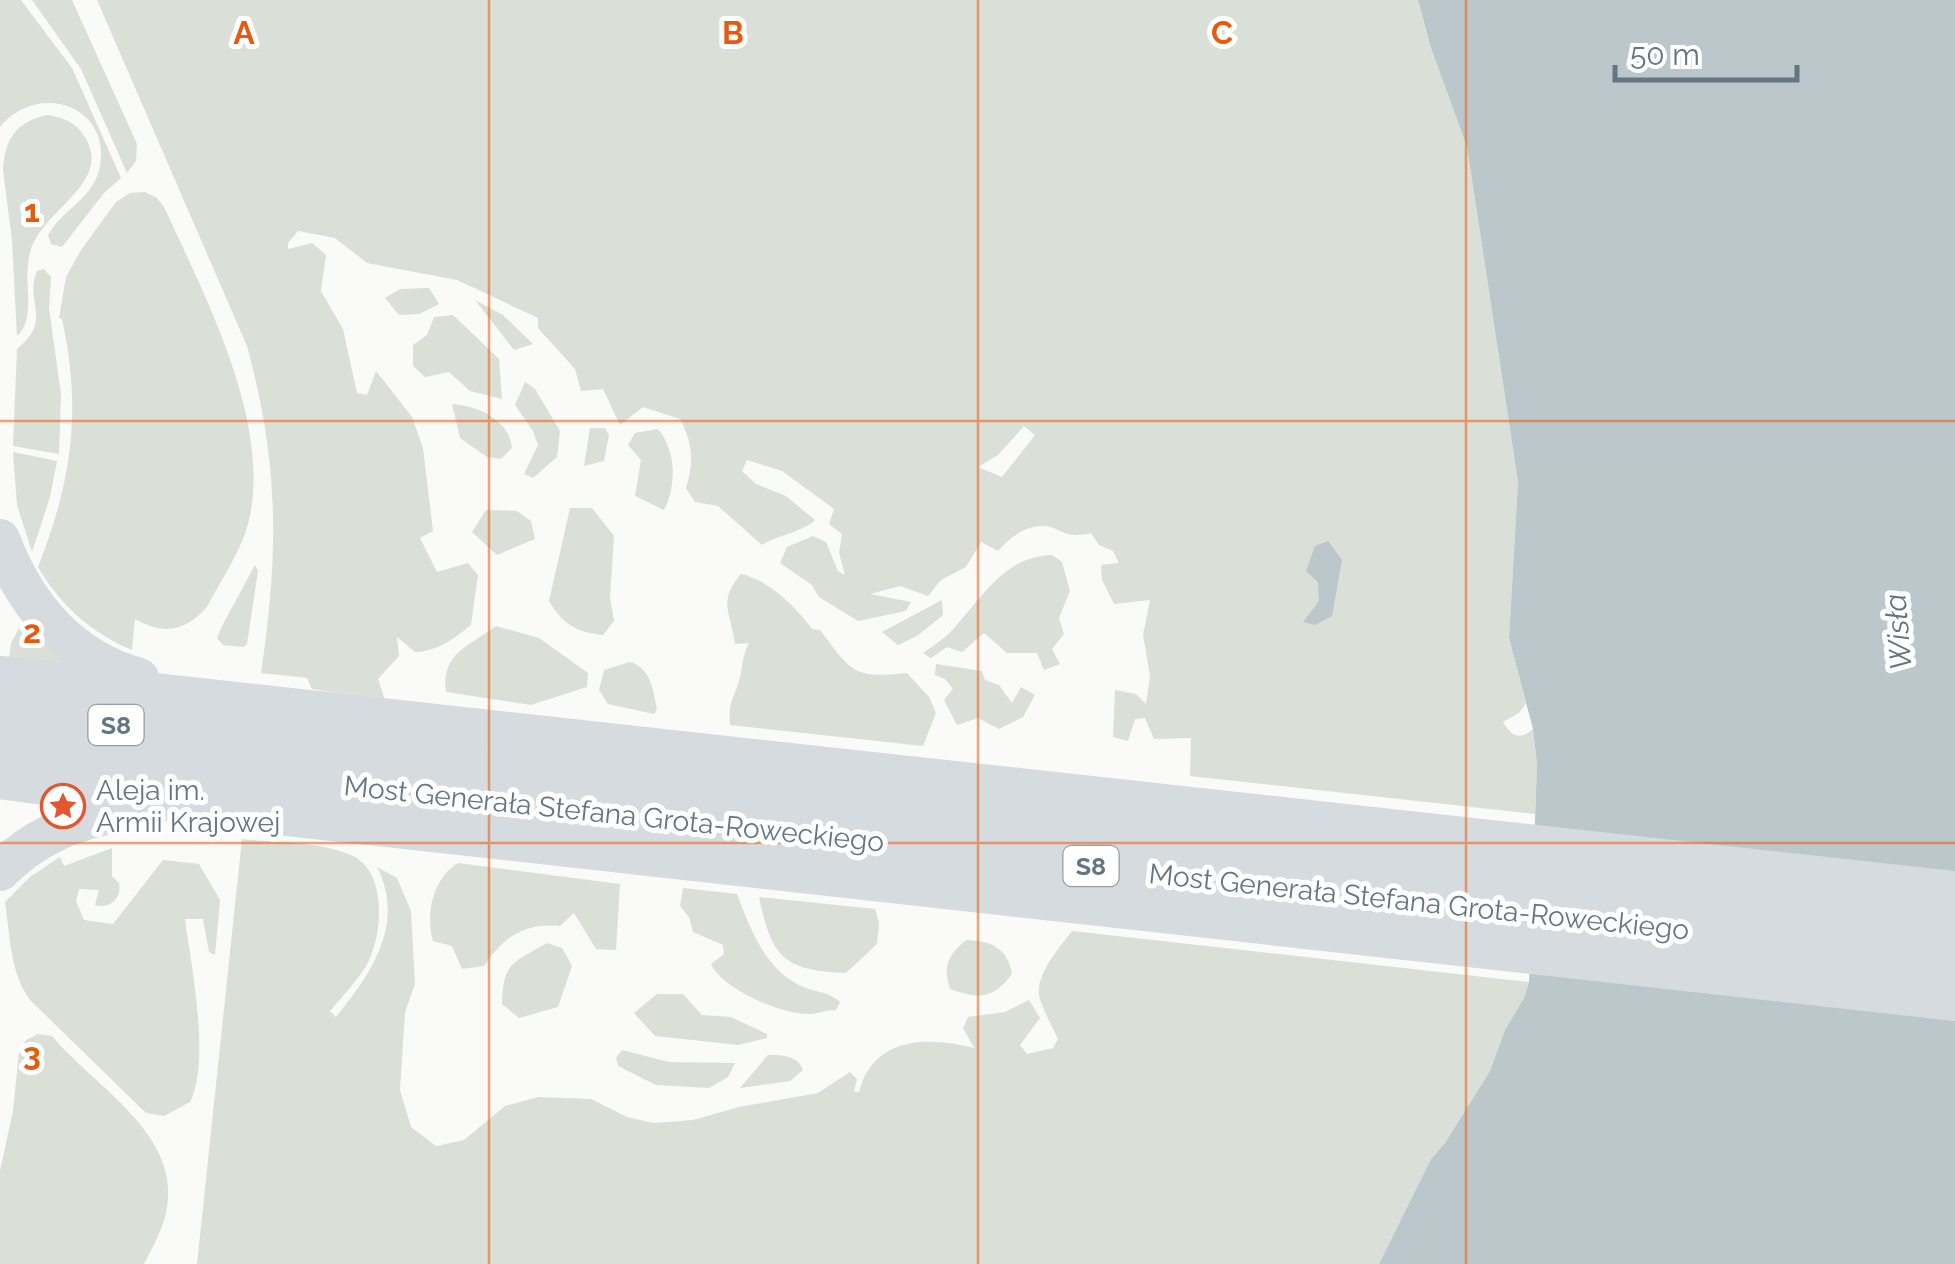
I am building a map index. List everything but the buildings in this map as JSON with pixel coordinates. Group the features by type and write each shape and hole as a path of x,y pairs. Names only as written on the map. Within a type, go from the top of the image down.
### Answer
{"highway":[{"path":"0,538 15,574 36,608 70,643 128,675 230,755"},
{"path":"0,676 230,755 1955,1001"},
{"name":"S8","path":"0,712 230,755"},
{"name":"S8","path":"0,748 230,755"},
{"path":"0,871 48,835 90,818 124,811 230,755"},
{"path":"0,779 230,755 1955,891"},
{"name":"Most Generała Stefana Grota-Roweckiego","path":"230,755 1955,928"},
{"name":"Most Generała Stefana Grota-Roweckiego","path":"230,755 682,820 1955,962"}],"shaded area":[{"path":"0,0 21,0 72,68 121,178 104,193 62,247 51,244 48,235 97,177 100,145 94,128 68,106 33,105 15,113 0,127"},
{"path":"32,0 72,0 137,144 136,161 127,173 81,69"},
{"path":"97,0 1418,0 1467,147 1518,482 1509,638 1526,703 1519,713 1503,722 1516,735 1533,729 1537,764 1535,814 1190,776 1191,738 1154,739 1145,718 1135,719 1128,741 1113,737 1115,690 1136,694 1146,704 1150,676 1143,635 1150,600 1114,604 1102,580 1101,565 1119,563 1113,551 1099,545 1091,533 1074,535 1042,526 1017,534 998,551 981,542 966,567 941,580 928,596 900,586 870,594 911,602 906,611 858,621 819,597 812,585 780,563 787,547 813,536 826,542 838,571 845,575 839,553 842,534 829,524 834,509 782,471 747,460 742,471 756,484 786,496 815,520 762,545 718,506 695,502 686,488 691,453 680,419 643,407 620,425 603,389 581,391 575,369 538,328 538,318 457,280 367,263 335,238 298,231 288,249 312,243 326,255 321,291 343,329 357,393 367,395 376,371 412,417 423,448 433,531 420,538 437,572 468,563 478,575 471,625 439,647 424,651 415,652 397,637 399,656 378,679 385,700 312,689 307,678 261,673 271,588 273,508 265,430 247,346","holes":["1024,426 1035,435 1002,477 978,467 998,455"]},
{"path":"48,115 79,129 91,155 90,169 38,234 31,249 27,319 17,336 4,159 20,127"},
{"path":"145,192 164,207 231,361 251,445 253,486 245,535 207,607 190,622 173,628 155,627 135,619 132,650 78,617 38,567 59,505 70,445 71,384 59,318 66,277 116,202 130,193"},
{"path":"44,269 51,277 49,308 61,394 59,454 13,446 17,349 34,329 34,282 37,271"},
{"path":"429,288 439,304 419,314 399,315 385,298 400,289"},
{"path":"475,300 503,315 533,344 514,350"},
{"path":"453,315 499,359 502,399 470,391 449,372 425,377 413,366 413,345 427,335 434,317"},
{"path":"525,382 535,389 560,431 557,457 533,478 524,474 538,445 515,405"},
{"path":"452,404 491,416 505,430 512,448 501,459 487,457 460,438"},
{"path":"590,428 605,428 609,435 604,461 584,466"},
{"path":"658,429 673,468 664,510 635,496 641,460 628,445 635,433"},
{"path":"13,452 57,461 32,552 17,505"},
{"path":"570,508 592,508 614,536 610,597 614,621 603,635 571,626 549,601"},
{"path":"486,510 517,511 531,521 535,539 497,555 472,532"},
{"path":"1052,555 1062,562 1070,591 1059,618 1064,634 1052,649 1060,664 1044,670 1037,653 1007,653 984,633 962,652 947,647 931,658 923,653 951,632 1008,570 1035,557"},
{"path":"255,565 258,571 247,644 223,645 217,638 221,628"},
{"path":"741,574 781,595 812,629 820,630 855,670 875,675 907,673 929,697 936,713 923,746 730,725 731,703 749,643 735,644 728,608 729,592"},
{"path":"942,600 943,615 917,636 898,645 882,632"},
{"path":"23,621 73,667 9,659 11,643"},
{"path":"496,626 539,638 588,673 587,687 531,705 446,692 452,660"},
{"path":"630,662 643,669 650,681 657,709 654,714 608,704 599,690 604,670"},
{"path":"936,664 982,671 985,680 999,685 1012,703 1021,687 1035,695 1023,717 999,729 978,718 957,725 944,700 953,689 935,675"},
{"path":"242,839 339,850 363,864 372,876 379,907 376,940 365,968 330,1011 336,1017 381,947 388,908 377,867 397,878 411,911 415,984 405,1012 400,1090 411,1127 436,1146 464,1140 505,1106 538,1097 591,1099 627,1117 654,1123 693,1120 818,1093 850,1072 857,1079 854,1092 859,1092 869,1069 890,1050 917,1042 974,1048 963,1028 968,1017 1005,1012 1029,1000 1040,1018 1020,1045 1027,1054 1053,1048 1058,1039 1041,1002 1040,983 1048,964 1072,931 1529,982 1490,1071 1431,1159 1379,1264 197,1264"},
{"path":"112,848 112,876 119,883 119,894 114,902 100,906 95,905 99,890 79,889 76,901 84,920 113,924 163,860 199,864 220,900 215,955 209,952 203,919 185,919 198,1012 199,1063 190,1102 164,1116 146,1113 31,1001 12,954 5,902 30,877 60,857 64,866"},
{"path":"458,863 620,884 616,950 596,949 574,913 560,926 535,927 516,934 484,966 462,969 452,946 433,941 430,920 437,887"},
{"path":"683,888 737,894 767,957 797,984 836,998 840,1002 836,1010 811,1014 786,1011 727,983 711,964 724,954 723,945 693,932 689,917 680,906"},
{"path":"759,897 875,909 879,923 877,944 846,973 794,963 775,947"},
{"path":"966,940 991,944 1006,958 1012,974 991,993 977,996 950,989 948,962"},
{"path":"547,943 562,948 572,966 558,1007 519,1018 502,1004 505,980 512,965"},
{"path":"657,994 683,994 702,1015 731,1017 767,1034 767,1038 738,1045 655,1036 634,1013"},
{"path":"38,1034 52,1036 132,1114 162,1160 168,1185 166,1213 144,1264 0,1264 0,1171 13,1111 19,1052 26,1040"},
{"path":"622,1050 669,1062 735,1063 728,1077 709,1088 656,1085 618,1066 616,1058"},
{"path":"768,1055 793,1059 803,1070 790,1081 740,1088"}],"water":[{"name":"Wisła","path":"1418,0 1955,0 1955,1264 1379,1264 1431,1159 1490,1071 1505,1030 1524,998 1529,982 1537,764 1533,729 1509,638 1518,482 1467,147"},
{"path":"1328,541 1342,560 1332,616 1315,625 1303,622 1319,601 1318,582 1306,571 1315,546"}],"place":[{"name":"Aleja im. Armii Krajowej","path":"63,806"}]}
